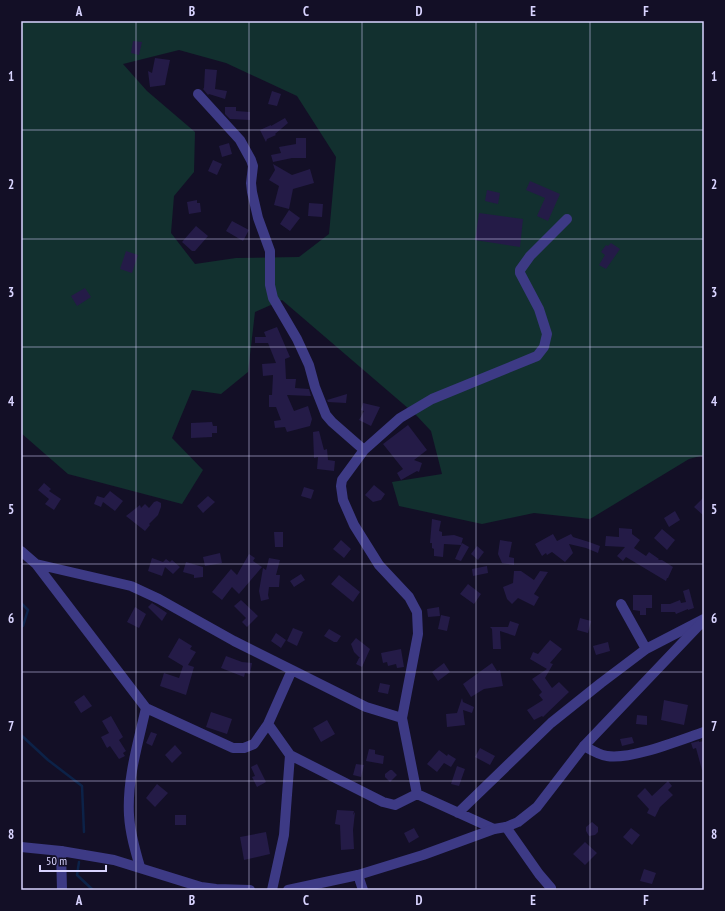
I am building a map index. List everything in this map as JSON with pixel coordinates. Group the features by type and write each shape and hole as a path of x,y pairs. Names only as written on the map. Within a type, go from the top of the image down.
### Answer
{"street":[{"path":"198,94 240,140 251,160 253,166 251,183 252,192 258,218 270,251 270,285 273,298 297,339 309,365 315,387 326,415 364,450"},
{"path":"418,794 402,718 418,634 417,612 410,597 379,565 354,526 343,500 341,486 342,480 364,450 400,418 432,399 537,356 541,352 546,341 547,334 539,309 520,273 520,270 530,256 567,219"},
{"path":"21,551 36,564 146,708 233,748 238,749 254,744 268,724 292,670"},
{"path":"36,564 131,586 159,599 234,641 366,707 402,718"},
{"path":"621,604 646,648"},
{"path":"458,813 551,723 646,648 704,620"},
{"path":"288,890 358,874 423,855 494,829 506,827 518,822 537,807 584,746 704,620"},
{"path":"140,867 131,836 129,790 146,708"},
{"path":"268,724 290,756 383,802 396,805 418,794"},
{"path":"584,746 600,754 614,756 638,753 704,732"},
{"path":"272,890 284,835 290,756"},
{"path":"418,794 494,829"},
{"path":"506,827 551,889"},
{"path":"21,847 61,851 114,860 201,887 250,890"},
{"path":"61,851 62,890"},
{"path":"358,874 363,890"}],"green space":[{"path":"21,21 704,21 704,455 689,459 590,519 534,513 482,524 399,506 392,482 442,474 431,431 416,415 282,300 255,312 248,372 221,394 192,390 172,438 203,470 182,504 68,474 21,433","holes":["179,50 226,63 297,96 336,157 329,234 299,257 236,258 195,264 171,233 174,196 194,172 195,132 147,91 123,64"]}],"building":[{"path":"133,41 142,42 139,55 131,53"},
{"path":"155,58 170,60 165,85 150,87 148,71 152,73"},
{"path":"205,69 217,70 215,89 227,91 225,99 209,94 208,95 203,89"},
{"path":"272,91 281,94 277,106 268,104"},
{"path":"225,107 236,107 236,111 250,112 250,120 230,119 225,114"},
{"path":"285,118 288,123 275,134 276,135 267,139 266,142 260,130"},
{"path":"296,138 306,138 306,158 292,158 273,162 271,155 281,153 279,147 296,144"},
{"path":"229,143 232,154 222,157 219,146"},
{"path":"213,160 222,164 217,175 208,171"},
{"path":"273,164 292,175 310,169 314,183 293,189 289,209 274,205 279,186 269,180 275,170"},
{"path":"530,181 560,194 548,221 537,216 545,198 526,190"},
{"path":"487,190 500,193 498,204 485,201"},
{"path":"197,200 197,203 200,203 201,212 189,214 187,202"},
{"path":"309,203 323,204 322,217 308,216"},
{"path":"289,210 300,218 290,231 280,224"},
{"path":"479,213 523,219 520,247 475,240"},
{"path":"232,221 249,230 243,241 226,231"},
{"path":"196,226 208,236 195,251 192,251 182,242"},
{"path":"611,243 620,249 606,269 599,265 605,255 601,252 606,245 608,246"},
{"path":"126,251 138,255 132,273 120,269"},
{"path":"85,288 91,297 77,306 71,296"},
{"path":"277,327 290,357 285,359 286,379 296,379 295,388 309,389 311,396 287,395 294,411 308,406 312,419 310,426 287,432 285,427 275,428 274,421 281,420 276,407 269,407 269,395 272,395 273,375 263,376 262,364 276,363 268,343 255,343 255,337 266,337 264,332"},
{"path":"347,394 346,403 328,402 327,400"},
{"path":"363,403 380,407 371,426 359,420 364,411 361,410"},
{"path":"212,422 213,426 217,426 217,433 212,433 212,437 191,438 191,423"},
{"path":"408,425 427,450 414,460 422,463 419,472 417,471 401,480 397,473 403,469 383,444"},
{"path":"319,431 324,450 327,449 328,460 335,461 334,471 317,469 318,457 314,458 313,432"},
{"path":"44,483 51,489 49,491 61,499 54,510 45,504 49,499 38,490"},
{"path":"374,485 385,494 381,500 373,502 365,495"},
{"path":"304,487 314,490 311,499 301,496"},
{"path":"110,491 123,501 115,511 103,502 101,507 94,504 97,496 104,498"},
{"path":"208,496 215,502 203,513 197,506"},
{"path":"704,497 704,516 694,507"},
{"path":"157,501 161,503 158,515 149,524 150,525 145,531 126,516 140,505 141,508 145,504 149,508 154,502"},
{"path":"675,511 680,520 669,527 664,518"},
{"path":"432,519 441,521 439,531 442,532 442,536 454,535 463,538 461,545 444,544 443,557 434,556 434,549 432,548 432,543 430,543"},
{"path":"619,528 632,529 632,534 640,540 634,548 646,556 649,552 659,559 658,560 662,560 673,567 666,581 626,557 623,561 617,556 625,547 605,546 606,536 619,537"},
{"path":"662,529 675,540 667,550 654,538"},
{"path":"274,532 283,532 283,547 275,547"},
{"path":"553,534 557,541 571,534 573,537 600,546 598,553 586,548 569,544 573,553 565,562 552,552 547,555 546,553 542,556 535,544"},
{"path":"341,540 351,549 344,558 333,549"},
{"path":"500,540 512,542 509,557 514,558 514,565 502,563 498,554"},
{"path":"462,543 469,547 461,561 455,559"},
{"path":"477,546 484,552 478,560 471,554"},
{"path":"220,553 222,563 205,566 203,557"},
{"path":"249,554 255,558 253,561 262,567 239,594 232,587 222,600 212,592 231,569 237,575"},
{"path":"152,558 163,562 166,559 170,562 172,560 180,567 173,574 165,567 162,576 148,571"},
{"path":"269,558 280,560 276,575 280,575 279,587 269,587 269,599 261,601 259,591 263,568 266,570"},
{"path":"186,562 203,567 203,577 194,578 194,575 183,572"},
{"path":"487,566 488,573 473,576 472,569"},
{"path":"514,571 521,571 534,580 540,571 548,572 534,594 539,597 534,606 518,598 512,604 507,599 503,587 513,583"},
{"path":"301,574 305,580 294,587 290,581"},
{"path":"339,575 360,592 353,602 331,584"},
{"path":"468,584 481,594 474,604 460,594"},
{"path":"689,589 694,608 676,614 675,612 661,612 661,604 670,604 680,600 681,603 686,602 683,591"},
{"path":"633,595 652,595 652,608 646,608 646,615 640,615 640,611 633,610"},
{"path":"241,600 258,616 247,627 242,622 246,618 234,606"},
{"path":"152,603 167,613 162,621 148,607"},
{"path":"135,607 146,614 139,628 127,622"},
{"path":"439,607 440,616 428,617 427,609"},
{"path":"441,615 450,617 447,631 438,629"},
{"path":"580,618 591,621 588,633 577,630"},
{"path":"510,621 519,624 515,636 500,631 501,649 493,649 492,629 490,627 508,627"},
{"path":"293,628 303,632 297,646 287,641"},
{"path":"329,629 341,636 337,642 334,642 324,636"},
{"path":"276,633 286,640 281,648 271,641"},
{"path":"179,638 192,646 190,649 196,652 188,665 194,667 186,695 160,686 164,673 179,678 183,666 168,657"},
{"path":"356,638 370,649 362,667 356,664 360,658 354,652 351,644"},
{"path":"550,640 562,649 550,663 553,664 545,678 552,688 559,682 569,692 543,717 542,716 534,720 527,710 543,700 539,695 542,692 532,679 547,669 530,659 533,652 538,654"},
{"path":"608,642 610,651 596,655 593,646"},
{"path":"401,649 404,667 397,668 396,664 388,666 387,662 383,663 381,653"},
{"path":"226,656 242,662 252,663 250,674 245,673 244,677 221,668"},
{"path":"444,663 450,672 438,681 432,672"},
{"path":"492,663 497,671 500,670 503,686 484,689 471,697 463,684"},
{"path":"380,683 390,685 388,694 378,692"},
{"path":"84,695 92,706 81,713 74,702"},
{"path":"462,698 463,702 474,707 472,713 463,710 465,725 447,727 446,714 457,713"},
{"path":"664,700 688,705 684,725 661,720"},
{"path":"211,712 232,719 227,734 206,727"},
{"path":"637,715 647,716 647,725 636,724"},
{"path":"111,716 123,737 119,740 126,751 123,753 125,756 119,759 110,746 107,748 101,737 109,733 102,721"},
{"path":"327,720 335,734 321,742 313,728"},
{"path":"151,732 157,734 152,746 146,743"},
{"path":"632,737 634,743 622,746 620,739"},
{"path":"704,741 704,770 702,770 696,748 693,749 691,743"},
{"path":"175,745 182,753 172,763 165,755"},
{"path":"480,748 495,756 490,765 475,757"},
{"path":"369,749 375,750 375,754 384,756 383,764 366,761"},
{"path":"439,750 447,756 448,754 456,759 451,767 444,763 437,772 427,764"},
{"path":"257,764 266,782 257,787 252,777 255,776 251,767"},
{"path":"356,764 364,765 361,777 353,775"},
{"path":"457,766 465,769 459,786 451,784"},
{"path":"390,770 397,775 390,782 385,777 385,774"},
{"path":"668,781 672,786 668,790 673,795 660,807 655,817 647,813 649,809 637,796 645,788 652,796"},
{"path":"157,784 168,793 155,807 146,798"},
{"path":"337,810 354,811 353,815 355,812 353,830 354,849 341,850 340,825 335,824"},
{"path":"175,815 186,815 186,825 175,825"},
{"path":"592,822 598,827 598,832 595,835 589,836 586,831 586,827"},
{"path":"414,828 419,837 409,843 404,833"},
{"path":"631,828 640,835 632,845 623,837"},
{"path":"266,832 270,854 244,860 240,837"},
{"path":"585,842 597,853 585,865 573,854"},
{"path":"644,869 656,873 652,884 640,881"}],"waterway":[{"path":"21,603 28,610 23,626 21,627"},
{"path":"21,735 48,760 82,786 84,832"},
{"path":"79,862 77,875 93,890"}]}
